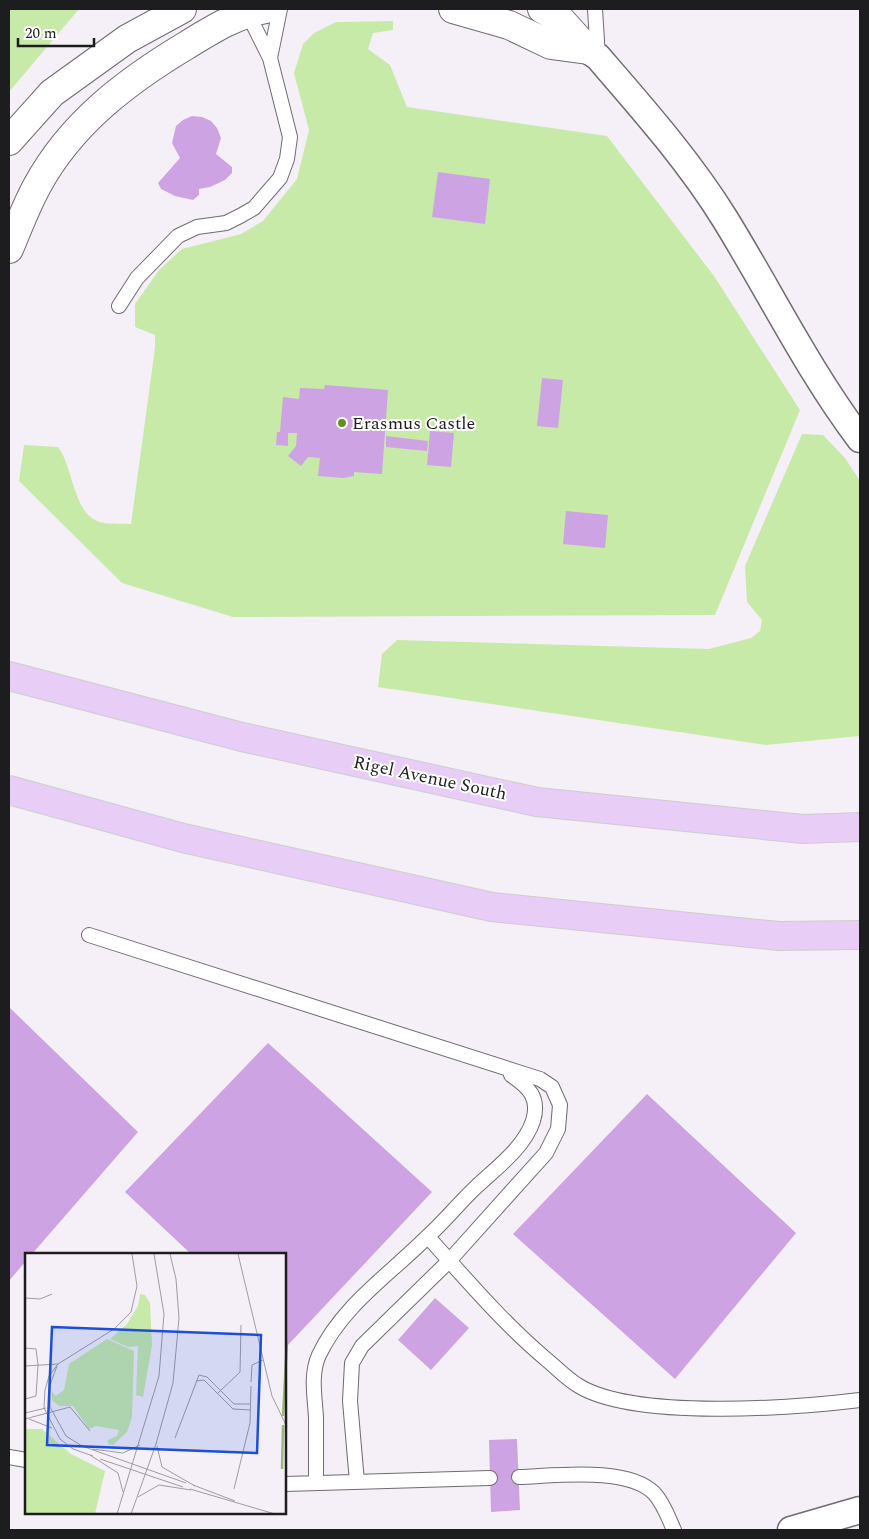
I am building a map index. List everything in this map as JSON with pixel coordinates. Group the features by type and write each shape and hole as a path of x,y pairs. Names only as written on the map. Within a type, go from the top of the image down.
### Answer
{"main road":[{"path":"9,656 18,678"},
{"name":"Rigel Avenue South","path":"18,678 242,737 537,802 803,829 860,827"},
{"path":"9,790 183,838 492,908 779,936 860,935"},
{"path":"9,802 40,800"}],"street":[{"path":"127,39 142,9"},
{"path":"9,141 52,93 127,39 182,9"},
{"path":"453,9 509,25 551,45 593,54"},
{"path":"542,9 560,18 654,122 724,217 791,333 860,439"},
{"path":"9,249 36,187 72,135 94,111 152,66 223,23 253,10"},
{"path":"791,1530 860,1510"}],"lane":[{"path":"270,58 280,9"},
{"path":"593,54 595,9"},
{"path":"119,306 137,278 178,236 197,227 226,222 240,216 254,208 280,178 287,159 290,138 270,58 253,10"},
{"path":"89,935 458,1052 540,1079 552,1087 560,1105 558,1130 546,1153 449,1261 362,1346 352,1363 350,1401 356,1482"},
{"path":"316,1483 314,1370 318,1356 330,1335 348,1311 428,1237 456,1206 514,1150 533,1121 534,1096 529,1087 503,1068"},
{"path":"428,1237 514,1332 578,1386 592,1393 665,1407 798,1407 860,1400"},
{"path":"9,1457 25,1460"},
{"path":"519,1477 590,1475 622,1479 641,1485 652,1492 663,1504 674,1530"},
{"path":"286,1484 490,1478"}],"green space":[{"path":"9,9 79,9 9,92"},
{"path":"393,21 393,30 373,33 368,49 390,65 407,107 607,136 714,276 800,410 715,615 233,617 122,583 19,481 24,445 58,447 67,465 78,498 89,516 101,522 131,524 155,348 155,335 135,327 135,304 159,270 182,249 241,234 263,221 297,179 309,130 294,73 303,44 314,33 336,22"},
{"path":"802,434 823,435 845,458 860,481 860,736 766,745 378,687 382,654 397,640 709,649 751,638 760,631 762,620 747,602 745,566"}],"building":[{"path":"192,116 202,117 211,121 217,128 221,138 216,154 232,167 232,173 225,180 210,187 199,189 199,195 193,200 175,196 161,189 158,183 180,158 172,143 176,126"},
{"path":"438,172 490,179 485,224 432,217"},
{"path":"542,378 563,380 558,428 537,426"},
{"name":"Erasmus Castle","path":"325,385 388,390 382,474 354,472 354,476 344,478 318,476 320,458 308,457 301,466 288,456 296,446 297,433 288,433 288,446 276,445 277,432 280,432 283,397 299,399 300,388 324,389"},
{"path":"430,431 454,433 451,467 427,465"},
{"path":"386,436 428,441 427,451 386,447"},
{"path":"566,511 608,515 605,548 563,544"},
{"path":"9,1007 138,1132 33,1253 25,1253 25,1262 9,1281"},
{"path":"268,1043 432,1192 287,1346 286,1253 190,1253 125,1192"},
{"path":"647,1094 796,1233 675,1379 513,1234"},
{"path":"435,1298 469,1328 431,1370 398,1340"},
{"path":"517,1439 520,1510 491,1512 489,1440"}],"place":[{"name":"Erasmus Castle","path":"342,423"}]}
